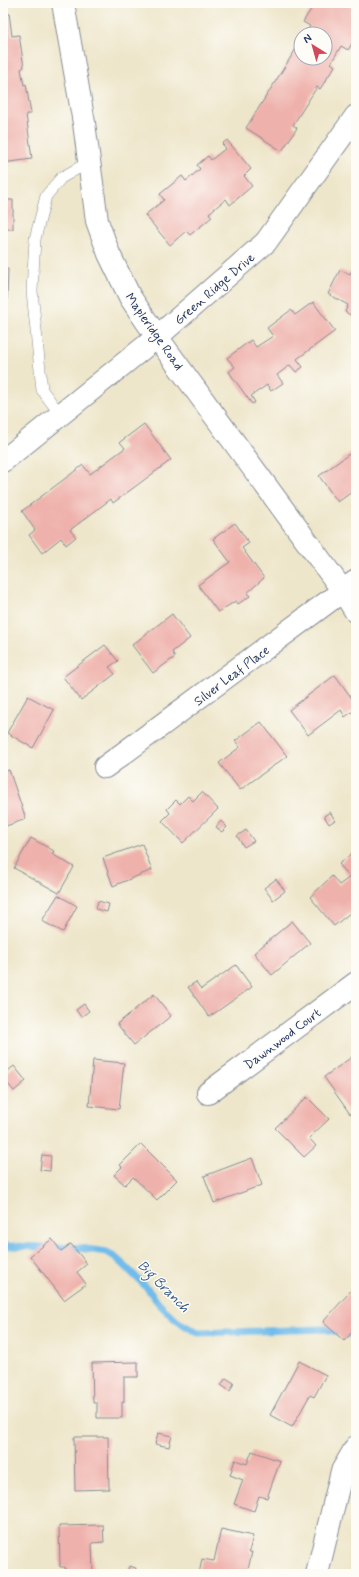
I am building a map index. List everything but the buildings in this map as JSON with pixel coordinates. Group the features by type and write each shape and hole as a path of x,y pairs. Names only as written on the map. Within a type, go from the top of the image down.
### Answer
{"street":[{"name":"Mapleridge Road","path":"63,3 84,122 97,221 109,254 130,297 158,337 349,586 356,612"},
{"name":"Green Ridge Drive","path":"3,461 158,337 266,242 356,116"},
{"name":"Silver Leaf Place","path":"105,767 349,586"},
{"name":"Dawnwood Court","path":"208,1093 356,983"},
{"path":"318,1574 342,1471 356,1447"}],"lane":[{"path":"60,414 42,390 32,291 35,239 46,196 61,178 89,162"}],"waterway":[{"name":"Big Branch","path":"3,1244 9,1246 79,1248 107,1252 124,1265 147,1288 159,1304 177,1321 198,1333 325,1329 356,1336"}]}
